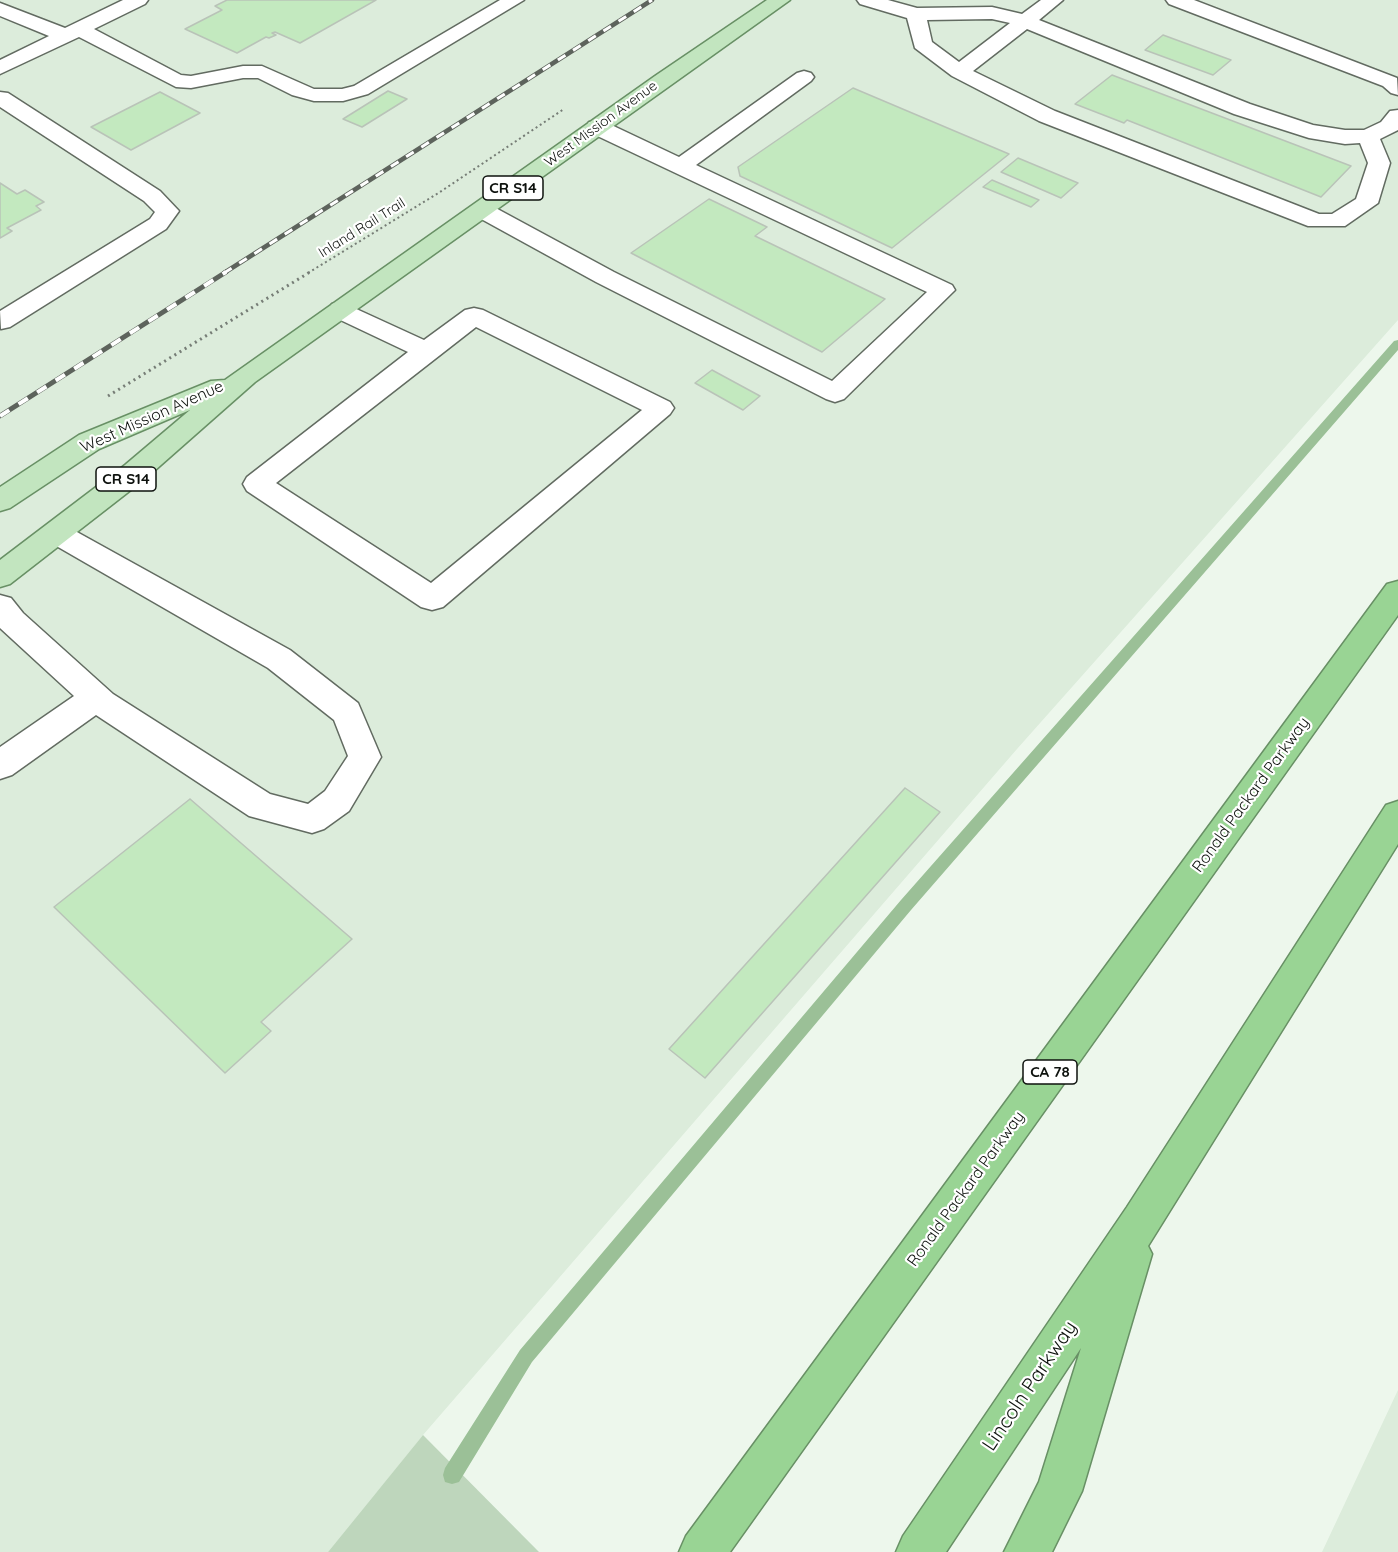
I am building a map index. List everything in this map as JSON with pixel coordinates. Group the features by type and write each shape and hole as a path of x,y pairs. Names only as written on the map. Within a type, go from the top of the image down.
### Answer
{"highway":[{"name":"Ronald Packard Parkway","path":"702,1552 1398,592"},
{"path":"1027,1552 1059,1491 1141,1221 1398,816"},
{"name":"Lincoln Parkway","path":"919,1552 1141,1221"}],"main road":[{"name":"West Mission Avenue","path":"0,576 135,472 246,376 780,0"},
{"name":"West Mission Avenue","path":"0,501 89,442 246,376"}],"lane":[{"path":"0,69 138,0"},
{"path":"0,9 73,32 176,81 191,82 243,72 262,72 299,91 314,95 343,95 361,90 514,0"},
{"path":"867,0 916,14 992,13 1024,21 1242,109 1309,132 1345,137 1368,136 1389,127 1398,116"},
{"path":"959,72 1053,0"},
{"path":"1176,0 1390,82 1398,89"},
{"path":"916,14 922,44 959,72 1047,116 1316,221 1337,220 1366,203 1379,163 1368,136"},
{"path":"681,166 804,77"},
{"path":"0,98 152,196 167,211 158,224 1,321"},
{"path":"482,210 605,277 835,393 943,290 597,127"},
{"path":"341,310 426,351"},
{"path":"474,316 662,408 432,599 256,484 426,351 474,316"},
{"path":"0,606 12,621 96,698 261,806 312,819 337,801 365,757 347,712 279,659 56,533"},
{"path":"0,765 96,698"}],"path":[{"name":"Inland Rail Trail","path":"100,400 440,192 564,109"}],"shaded area":[{"path":"0,0 1398,0 1398,320 1017,749 423,1435 328,1552 0,1552"},
{"path":"1398,1390 1398,1552 1322,1552"},
{"path":"423,1435 539,1552 328,1552"}],"building":[{"path":"227,0 376,0 300,43 275,32 272,33 276,35 266,37 237,53 185,29 222,10 215,6"},
{"path":"1163,35 1231,60 1213,75 1145,50"},
{"path":"1112,75 1351,166 1321,197 1127,120 1124,123 1075,104"},
{"path":"853,88 1009,154 892,248 740,176 738,167"},
{"path":"388,91 407,99 362,127 343,119"},
{"path":"160,92 200,113 131,150 91,127"},
{"path":"1018,158 1078,183 1061,198 1001,172"},
{"path":"992,180 1039,200 1031,207 983,187"},
{"path":"0,183 17,194 25,190 44,202 36,206 41,210 7,228 12,231 0,238"},
{"path":"709,199 767,227 755,236 885,299 822,352 631,253"},
{"path":"712,370 760,396 743,410 695,383"},
{"path":"905,788 940,812 705,1078 669,1049"},
{"path":"190,799 352,939 261,1022 271,1031 225,1073 54,907"}],"waterway":[{"path":"452,1475 526,1356 906,905 1398,343"}],"railway":[{"path":"224,273 652,0"},
{"path":"0,416 226,272"}]}
